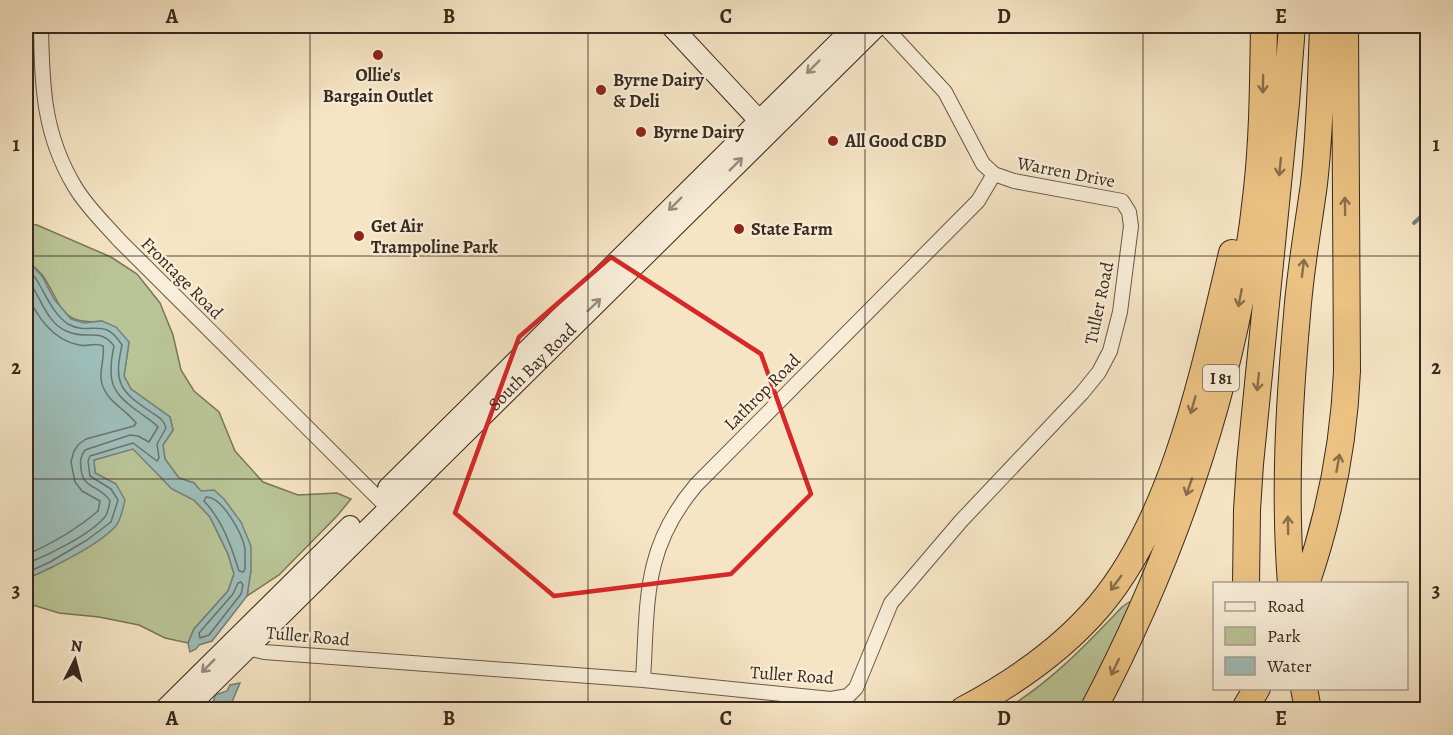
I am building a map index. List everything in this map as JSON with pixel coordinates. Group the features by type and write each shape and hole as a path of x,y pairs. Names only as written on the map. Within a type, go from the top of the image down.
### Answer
{"highway":[{"name":"I 81","path":"1093,710 1152,587 1183,505 1209,422 1231,338 1248,253 1257,188 1262,124 1264,26"},
{"path":"1246,582 1249,476 1287,104 1292,26"},
{"path":"1291,582 1287,525 1290,417 1297,314 1315,172 1321,99 1323,26"},
{"path":"1307,582 1320,540 1339,459 1346,392 1345,26"},
{"path":"963,710 1017,678 1066,638 1100,605 1135,554 1162,497 1188,423 1210,344 1262,124"},
{"path":"1304,690 1308,710"}],"street":[{"name":"Frontage Road","path":"41,26 42,80 46,115 54,146 75,187 93,212 119,240 383,503"},
{"path":"670,26 764,125"},
{"name":"South Bay Road","path":"164,710 242,643 383,503 663,238 855,26"},
{"name":"South Bay Road","path":"764,125 877,26"},
{"name":"Warren Drive","path":"884,26 945,92 983,164 994,174 1014,181 1115,198 1122,201 1130,216"},
{"name":"Lathrop Road","path":"643,680 648,586 654,559 665,528 679,505 696,484 978,201 994,174"},
{"name":"Tuller Road","path":"242,643 264,652 643,680 831,699 848,696 856,688 891,603 961,521 1099,372 1110,351 1120,312 1131,226 1130,216"},
{"name":"South Bay Road","path":"185,710 242,643"}],"highlighted area":[{"path":"611,257 761,354 811,494 731,574 554,596 455,513 519,337"}],"green space":[{"path":"26,223 37,225 111,257 137,274 160,303 173,335 181,370 194,391 219,412 235,451 263,482 298,495 337,493 351,499 279,575 247,596 251,570 194,483 179,478 165,459 163,445 173,430 170,417 131,389 124,376 129,342 102,321 78,320 70,317 64,311 43,276 26,259"},
{"path":"133,448 172,489 194,500 210,517 228,554 234,574 228,591 194,629 188,643 165,638 139,625 99,617 59,613 26,603 26,579 53,567 116,484 95,473 94,460"},
{"path":"1129,602 1131,603 1083,709 1004,710 1052,676"}],"water":[{"path":"26,259 42,276 54,299 71,319 84,323 102,321 116,327 129,342 124,376 131,389 170,417 173,430 163,445 165,459 179,478 194,483 201,491 214,490 224,499 241,522 251,546 251,570 247,596 212,641 199,645 190,652 188,643 194,629 228,591 234,574 228,554 210,517 194,500 172,489 133,449 94,460 95,473 116,484 125,500 115,527 86,549 26,579"},
{"path":"240,683 229,709 206,709 213,703 215,695 227,691 230,685"}],"waterway":[{"path":"1414,223 1428,210"}],"place":[{"name":"Ollie's Bargain Outlet","path":"378,55"},
{"name":"Byrne Dairy & Deli","path":"601,90"},
{"name":"Byrne Dairy","path":"641,132"},
{"name":"All Good CBD","path":"833,141"},
{"name":"State Farm","path":"739,229"},
{"name":"Get Air Trampoline Park","path":"359,236"}]}
